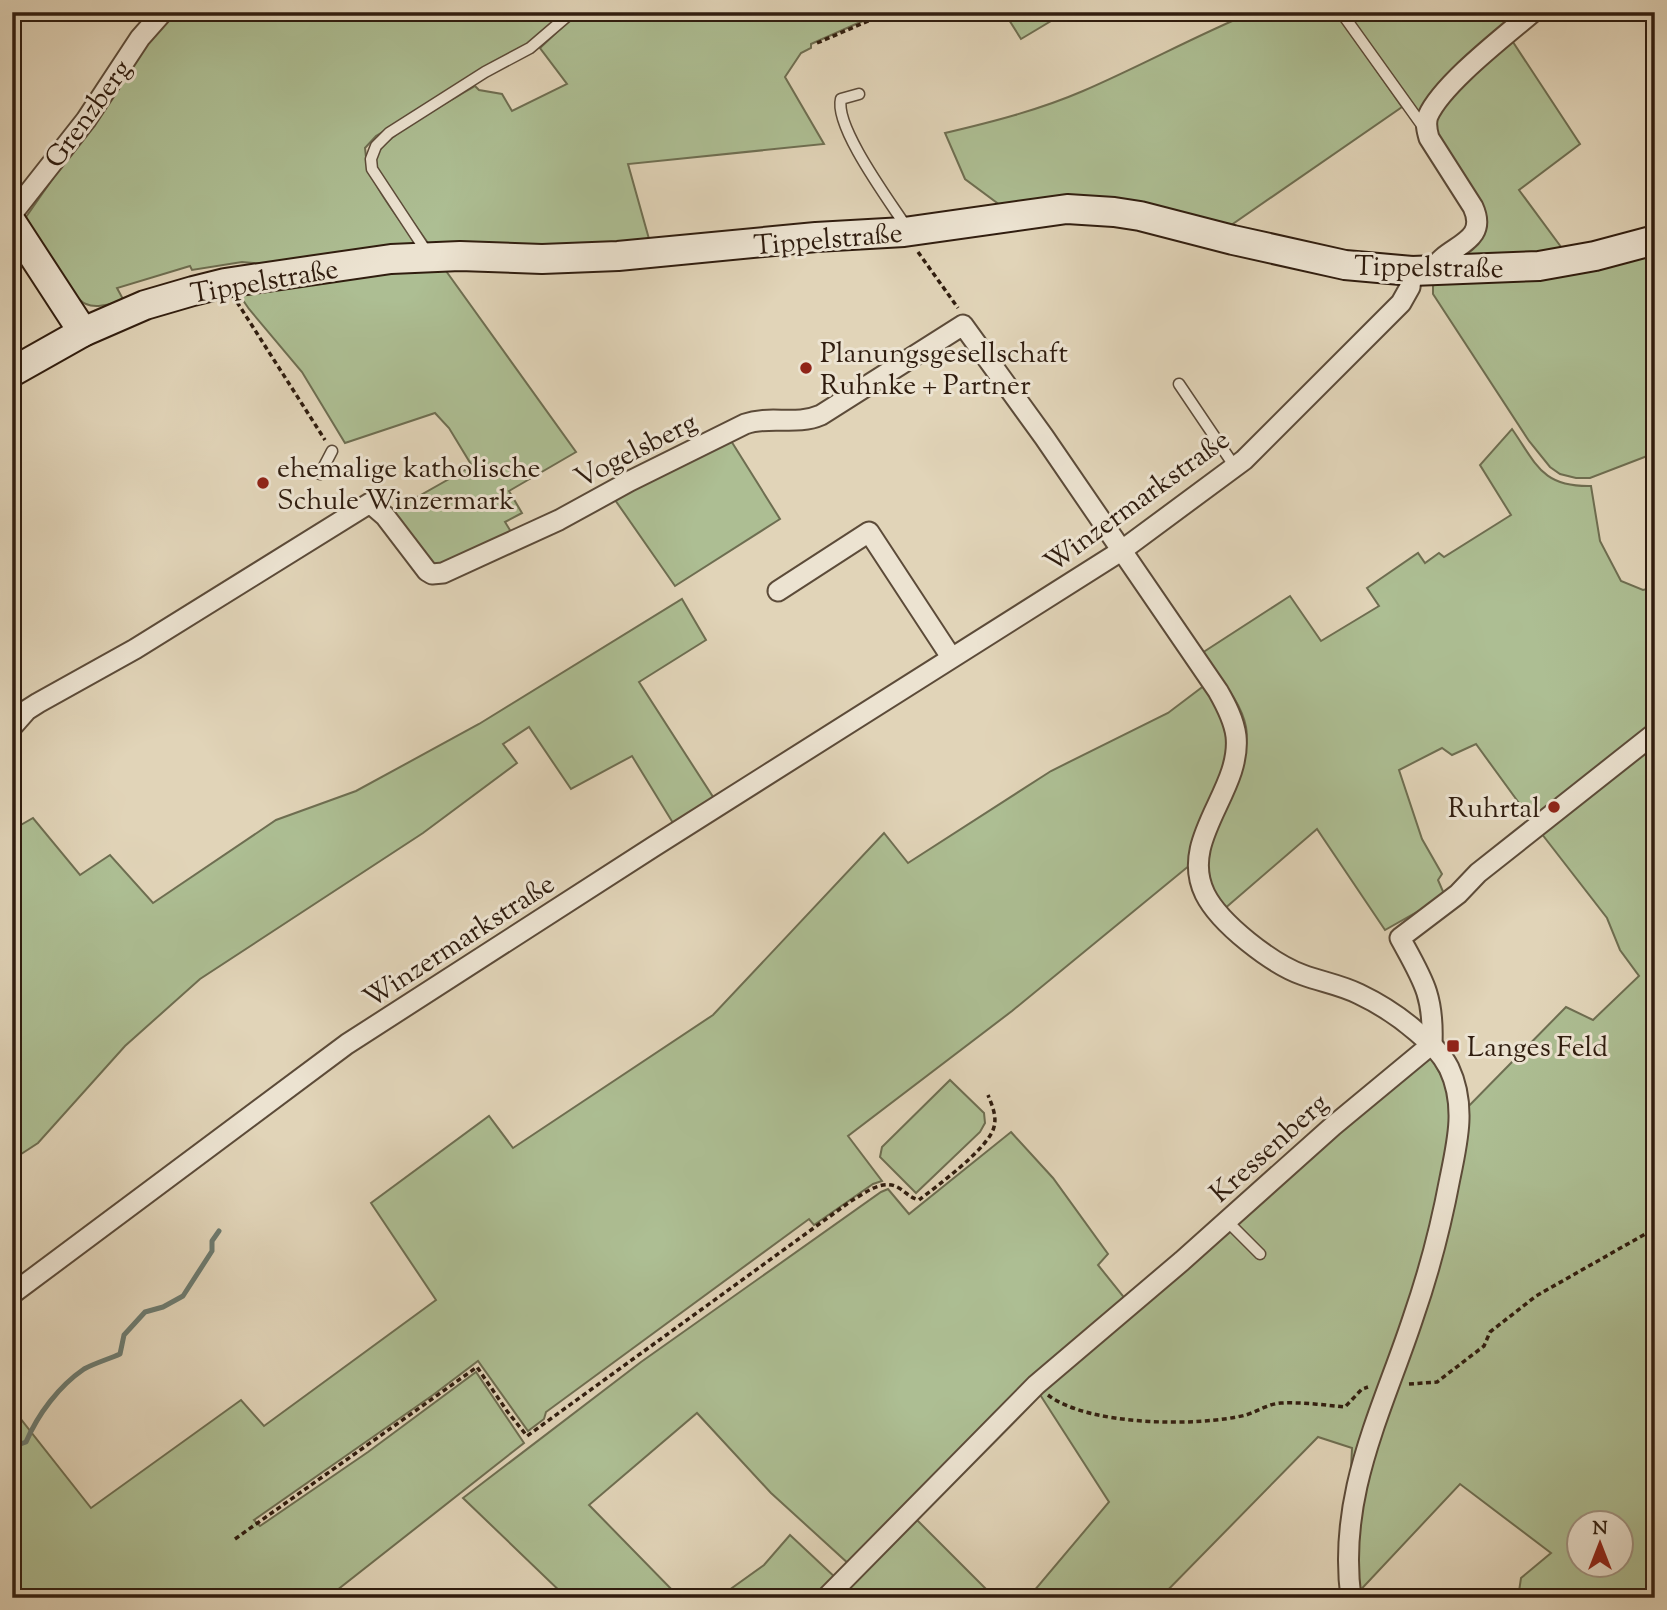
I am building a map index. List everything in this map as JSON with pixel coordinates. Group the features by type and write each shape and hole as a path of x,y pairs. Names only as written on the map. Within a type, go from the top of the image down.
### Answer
{"street":[{"name":"Grenzberg","path":"12,214 86,120 140,38 163,12"},
{"path":"1422,271 1472,237 1477,218 1473,206 1439,155 1427,131 1429,116 1459,76 1533,12"},
{"name":"Tippelstraße","path":"12,372 83,331 145,305 225,283 391,259 430,256 580,258 816,237 906,232 1067,209 1140,216 1345,265 1422,271 1508,268 1567,262 1655,240"},
{"path":"12,223 83,331"},
{"name":"Winzermarkstraße","path":"12,1294 347,1044 1121,551 1235,467 1401,303 1422,271"},
{"path":"962,325 1044,437 1218,691 1234,724 1234,759 1199,852 1199,879 1207,898 1232,927 1271,958 1304,975 1362,995 1432,1044 1450,1070 1457,1092 1460,1120 1446,1202 1433,1255 1357,1486 1349,1540 1350,1598"},
{"name":"Vogelsberg","path":"12,727 27,710 38,703 147,642 370,503 385,516 427,571 432,574 443,573 559,520 745,424 765,419 807,420 821,415 962,325"},
{"path":"778,591 869,532 951,657"},
{"path":"1432,1044 1433,1018 1429,994 1400,939 1458,894 1478,873 1655,733"},
{"name":"Kressenberg","path":"826,1598 1036,1385 1333,1126 1432,1044"}],"lane":[{"path":"430,256 372,169 371,159 376,146 417,115 540,41 572,12"},
{"path":"1341,12 1427,131"},
{"path":"859,94 841,99 839,108 846,129 906,232"},
{"path":"1179,384 1235,467"},
{"path":"320,474 332,451"},
{"path":"1227,1221 1260,1254"}],"path":[{"path":"817,43 889,12"},
{"path":"906,232 965,317 962,325"},
{"path":"225,283 332,451"},
{"path":"236,1539 477,1367 527,1436 860,1196 877,1186 897,1186 909,1197 919,1200 982,1146 994,1128 995,1113 988,1096"},
{"path":"1036,1385 1053,1399 1077,1411 1116,1419 1192,1421 1248,1414 1261,1407 1280,1403 1345,1407 1362,1389 1398,1377 1404,1384 1437,1382 1484,1346 1490,1332 1536,1296 1647,1233 1655,1223"}],"green space":[{"path":"175,12 569,12 548,33 376,136 365,148 367,161 378,188 421,250 287,266 242,262 192,270 190,266 117,288 124,301 95,306 86,304 72,291 54,265 26,217 151,38"},
{"path":"578,12 883,12 811,44 811,48 801,53 785,77 824,144 628,164 651,246 436,248 428,243 379,174 376,164 378,153 408,126 475,86 479,90 502,94 512,111 567,84 540,48"},
{"path":"1004,12 1066,12 1021,39"},
{"path":"1253,12 1336,12 1402,107 1224,230 1008,211 965,179 945,133 1015,115 1066,98"},
{"path":"1345,12 1526,12 1420,117"},
{"path":"1511,39 1580,144 1519,190 1567,255 1448,262 1480,234 1433,125 1439,108"},
{"path":"1655,250 1655,453 1590,478 1560,474 1550,467 1529,441 1433,294 1433,286 1439,279"},
{"path":"441,264 576,452 509,491 522,513 505,522 513,535 468,558 434,566 389,513 472,466 449,428 435,413 345,443 302,372 238,293"},
{"path":"1512,429 1535,463 1551,478 1562,483 1591,486 1600,541 1621,581 1643,590 1655,587 1655,729 1535,825 1476,744 1452,755 1442,748 1399,770 1422,839 1442,874 1438,880 1445,896 1385,930 1317,829 1223,910 1213,892 1207,858 1215,825 1243,757 1247,733 1234,698 1202,653 1290,596 1321,641 1379,606 1367,588 1418,553 1425,563 1439,553 1444,557 1511,515 1480,465"},
{"path":"728,436 780,519 675,586 613,497"},
{"path":"682,599 706,640 639,682 715,800 673,823 632,756 571,789 529,727 503,744 517,763 423,833 200,979 125,1046 38,1143 12,1160 12,830 33,818 80,875 110,855 153,903 276,820 356,791 479,724"},
{"path":"1205,685 1219,708 1228,742 1226,761 1199,824 1190,865 1012,1011 848,1136 882,1181 873,1184 814,1225 809,1219 546,1412 544,1419 528,1431 478,1361 254,1520 260,1526 368,1452 476,1372 524,1443 327,1598 12,1598 12,1408 91,1508 241,1400 264,1426 436,1300 371,1203 489,1116 513,1148 713,1015 884,833 908,863 1051,771 1168,713"},
{"path":"1655,738 1655,1588 1643,1598 1518,1598 1521,1578 1551,1553 1460,1484 1353,1598 1345,1598 1352,1448 1318,1437 1160,1598 1028,1598 1109,1502 1037,1390 1428,1054 1441,1075 1459,1116 1566,1007 1593,1020 1639,976 1620,950 1607,918 1538,829"},
{"path":"950,1080 984,1113 985,1123 980,1132 916,1193 880,1157 882,1147"},
{"path":"1011,1132 1053,1178 1108,1254 1098,1265 1127,1301 995,1412 850,1565 771,1493 697,1413 589,1505 680,1598 567,1598 463,1498 641,1362 881,1192 888,1189 909,1214"},
{"path":"912,1515 995,1598 836,1598"},
{"path":"790,1535 838,1580 821,1598 718,1598 764,1565"}],"waterway":[{"path":"12,1447 26,1442 50,1401 75,1376 88,1367 120,1354 124,1335 145,1312 163,1307 183,1296 212,1251 212,1241 219,1231"}],"place":[{"name":"Planungsgesellschaft Ruhnke + Partner","path":"806,368"},
{"name":"ehemalige katholische Schule Winzermark","path":"263,483"},
{"name":"Ruhrtal","path":"1554,807"},
{"name":"Langes Feld","path":"1453,1046"}]}
